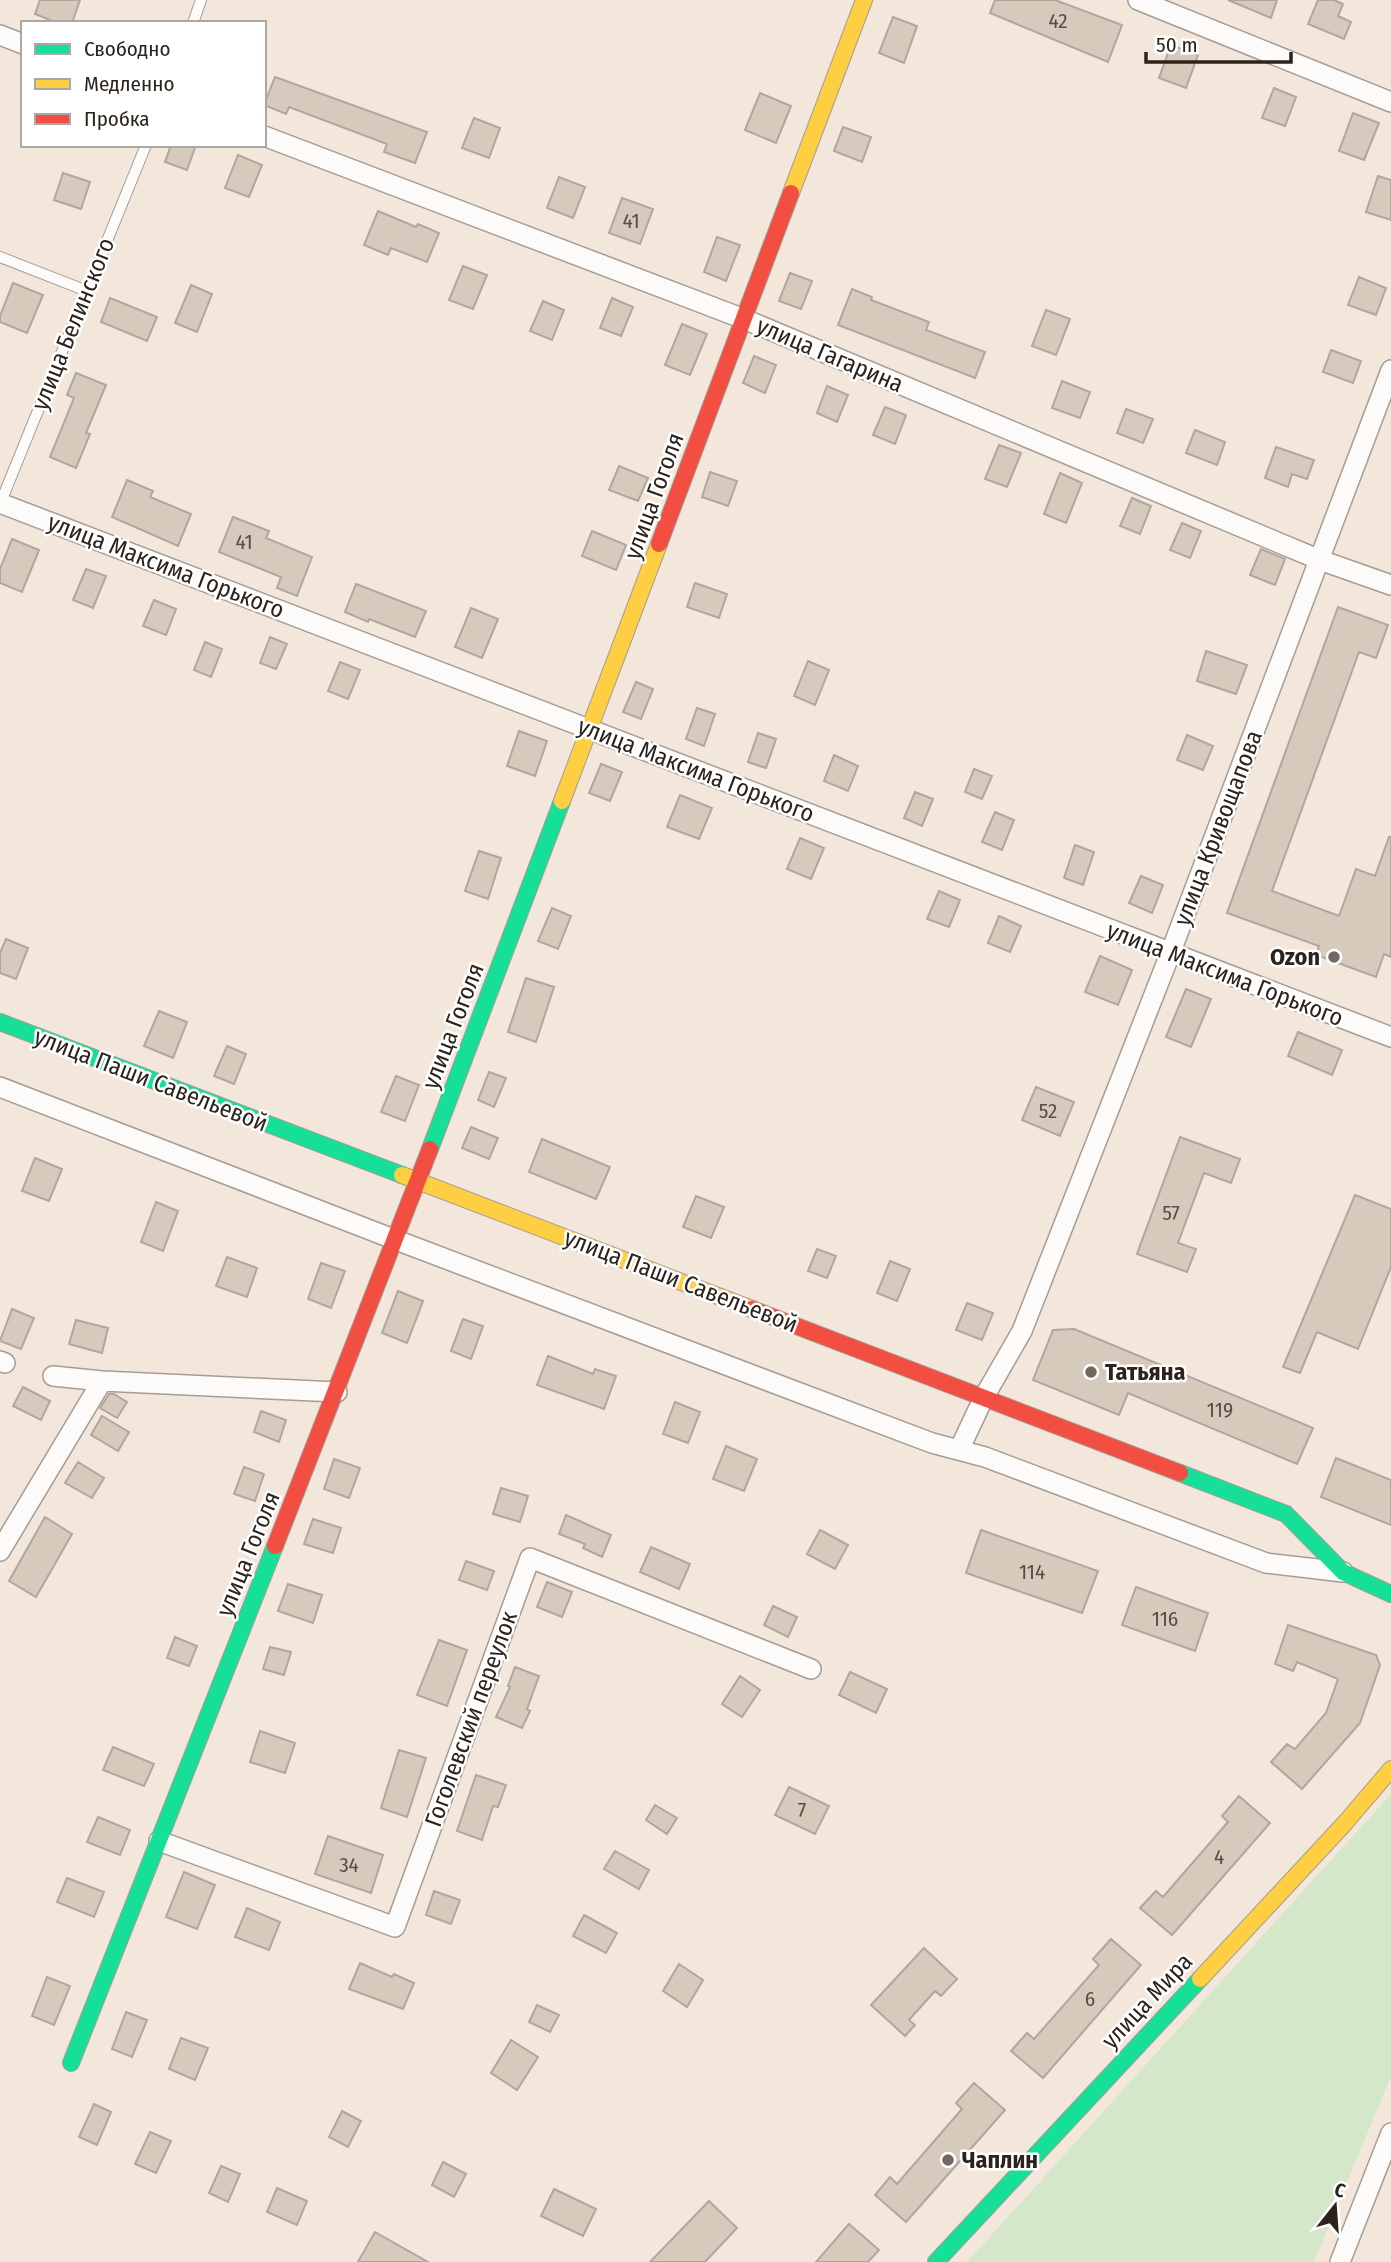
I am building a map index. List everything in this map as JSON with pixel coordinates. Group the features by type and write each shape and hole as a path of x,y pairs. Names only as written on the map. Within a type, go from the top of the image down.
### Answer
{"street":[{"name":"улица Гоголя","path":"71,2063 419,1181 864,0"},
{"path":"1138,0 1391,102"},
{"path":"0,35 21,43"},
{"name":"улица Гагарина","path":"266,137 744,319 1320,560 1391,585"},
{"name":"улица Кривощапова","path":"959,1450 984,1397 1021,1331 1170,954 1391,370"},
{"name":"улица Максима Горького","path":"0,503 1391,1037"},
{"name":"улица Паши Савельевой","path":"0,1022 1286,1514 1343,1572"},
{"name":"улица Паши Савельевой","path":"0,1087 932,1443 985,1457 1266,1563 1343,1572 1391,1594"},
{"path":"53,1376 102,1381 337,1392"},
{"path":"0,1552 102,1381"},
{"name":"Гоголевский переулок","path":"159,1841 395,1927 530,1558 811,1669"},
{"name":"улица Мира","path":"936,2262 1345,1823 1391,1769"},
{"path":"1340,2262 1391,2133"}],"lane":[{"path":"194,21 201,0"},
{"name":"улица Белинского","path":"0,503 145,147"},
{"path":"0,257 86,290"}],"green space":[{"path":"1391,1794 1391,2076 1314,2262 967,2262"}],"building":[{"path":"40,0 80,0 73,21 52,21 35,14"},
{"path":"995,0 1055,0 1122,25 1108,62 990,13"},
{"path":"1228,0 1277,0 1271,18"},
{"path":"1318,0 1334,0 1343,4 1338,16 1351,22 1344,39 1308,24"},
{"path":"893,17 917,26 904,63 879,53"},
{"path":"1171,45 1198,55 1186,88 1159,78"},
{"path":"275,77 427,132 415,163 384,152 387,144 289,107 286,114 266,106"},
{"path":"1274,88 1296,97 1285,126 1262,118"},
{"path":"760,93 791,106 776,143 745,130"},
{"path":"1353,113 1379,123 1364,160 1339,151"},
{"path":"474,118 500,128 489,158 462,148"},
{"path":"843,127 871,137 862,162 834,151"},
{"path":"170,147 195,147 187,170 165,162"},
{"path":"238,155 262,165 249,197 225,188"},
{"path":"63,173 90,182 81,209 54,200"},
{"path":"1378,176 1391,180 1391,220 1366,212"},
{"path":"559,177 585,187 573,218 547,208"},
{"path":"622,198 653,209 640,244 609,233"},
{"path":"378,211 416,227 418,224 439,233 427,262 391,248 388,255 364,245"},
{"path":"717,237 740,245 726,281 704,272"},
{"path":"463,266 487,275 473,309 449,300"},
{"path":"790,273 812,281 801,309 779,301"},
{"path":"1359,277 1386,288 1376,315 1348,305"},
{"path":"13,283 43,295 27,333 0,322"},
{"path":"191,285 212,294 197,332 175,323"},
{"path":"852,289 872,297 871,300 929,322 926,330 985,352 975,378 838,325"},
{"path":"110,298 157,317 147,341 101,322"},
{"path":"612,298 633,307 621,336 600,328"},
{"path":"543,301 564,310 552,340 530,331"},
{"path":"1046,310 1070,319 1056,355 1032,346"},
{"path":"682,324 707,334 690,375 665,365"},
{"path":"1331,350 1361,361 1353,383 1323,372"},
{"path":"754,356 776,365 765,393 743,383"},
{"path":"76,373 106,385 86,433 90,434 76,468 50,457 74,398 67,395"},
{"path":"1062,381 1090,392 1080,418 1052,408"},
{"path":"827,386 848,395 837,422 817,413"},
{"path":"885,407 906,415 895,444 873,435"},
{"path":"1126,409 1153,419 1143,443 1117,433"},
{"path":"1195,430 1225,442 1217,465 1186,453"},
{"path":"999,445 1021,453 1007,487 985,479"},
{"path":"1276,447 1314,460 1307,479 1292,474 1288,487 1265,478"},
{"path":"619,466 648,478 638,501 609,490"},
{"path":"710,472 737,481 728,506 702,497"},
{"path":"1060,473 1082,483 1066,523 1044,514"},
{"path":"127,480 153,491 150,497 191,514 178,546 112,517"},
{"path":"1132,498 1151,506 1140,534 1120,526"},
{"path":"233,517 269,531 266,538 312,557 297,596 277,588 281,577 219,552"},
{"path":"1182,523 1201,531 1190,558 1170,550"},
{"path":"592,531 626,545 616,570 582,556"},
{"path":"12,539 39,550 22,592 0,583 0,569"},
{"path":"1261,549 1285,559 1275,585 1250,575"},
{"path":"86,569 106,576 93,608 73,600"},
{"path":"695,583 727,594 719,618 687,607"},
{"path":"356,584 426,611 415,637 345,612"},
{"path":"154,600 176,609 166,635 143,626"},
{"path":"1338,607 1388,625 1376,658 1359,652 1272,891 1339,916 1356,869 1375,876 1391,837 1391,957 1384,954 1376,977 1316,955 1319,946 1227,913"},
{"path":"471,608 498,619 482,658 455,647"},
{"path":"270,637 287,644 276,669 260,663"},
{"path":"205,642 222,649 211,677 194,670"},
{"path":"1206,651 1247,665 1236,694 1197,681"},
{"path":"808,661 829,670 815,705 794,696"},
{"path":"340,662 360,670 348,699 328,691"},
{"path":"636,682 653,689 641,719 623,712"},
{"path":"697,708 715,714 704,746 686,739"},
{"path":"519,731 547,741 535,776 507,766"},
{"path":"758,733 776,739 766,768 748,762"},
{"path":"1187,735 1213,746 1203,770 1177,760"},
{"path":"834,755 858,766 848,791 824,781"},
{"path":"601,764 622,772 610,801 589,793"},
{"path":"974,769 992,776 982,799 965,792"},
{"path":"915,792 933,799 922,826 904,818"},
{"path":"680,795 712,808 699,839 667,827"},
{"path":"995,812 1014,820 1002,850 982,842"},
{"path":"800,838 824,848 811,879 787,869"},
{"path":"1075,845 1094,852 1083,885 1064,878"},
{"path":"479,851 501,858 488,899 465,891"},
{"path":"1141,876 1163,885 1152,913 1129,903"},
{"path":"939,891 960,900 949,927 927,919"},
{"path":"552,908 571,916 558,949 538,941"},
{"path":"999,916 1021,926 1010,952 988,943"},
{"path":"6,939 28,948 16,979 0,973 0,953"},
{"path":"1100,956 1132,970 1118,1005 1085,992"},
{"path":"526,978 554,987 536,1042 508,1032"},
{"path":"1186,989 1211,999 1191,1047 1166,1037"},
{"path":"159,1011 187,1022 173,1058 144,1046"},
{"path":"1298,1032 1342,1050 1332,1075 1288,1056"},
{"path":"227,1046 246,1054 234,1084 214,1076"},
{"path":"489,1072 506,1078 494,1107 478,1100"},
{"path":"396,1076 419,1085 405,1121 381,1112"},
{"path":"1036,1087 1074,1102 1060,1136 1022,1120"},
{"path":"471,1127 498,1138 489,1159 462,1148"},
{"path":"1180,1137 1240,1159 1231,1183 1204,1173 1178,1243 1196,1249 1187,1272 1137,1254"},
{"path":"542,1139 610,1167 596,1199 529,1172"},
{"path":"35,1158 62,1169 49,1201 22,1191"},
{"path":"1355,1195 1391,1209 1391,1267 1358,1349 1317,1332 1300,1373 1283,1367"},
{"path":"696,1196 724,1207 711,1238 683,1227"},
{"path":"156,1202 178,1211 163,1251 141,1242"},
{"path":"817,1249 836,1256 827,1278 808,1271"},
{"path":"227,1257 257,1268 247,1297 216,1286"},
{"path":"890,1261 910,1269 897,1301 877,1293"},
{"path":"321,1263 345,1271 331,1308 308,1299"},
{"path":"398,1291 423,1301 407,1343 382,1333"},
{"path":"967,1303 993,1313 982,1340 956,1330"},
{"path":"12,1309 34,1318 21,1349 0,1341"},
{"path":"463,1319 483,1326 471,1359 451,1351"},
{"path":"76,1320 108,1328 102,1353 69,1344"},
{"path":"1074,1329 1313,1428 1297,1464 1128,1393 1119,1415 1033,1380 1053,1330"},
{"path":"548,1356 593,1374 595,1369 616,1376 604,1409 537,1385"},
{"path":"23,1387 50,1401 41,1420 13,1406"},
{"path":"109,1394 127,1402 117,1418 100,1408"},
{"path":"675,1402 700,1412 688,1443 663,1434"},
{"path":"261,1411 286,1420 279,1442 254,1432"},
{"path":"102,1416 129,1432 118,1451 91,1435"},
{"path":"726,1446 757,1459 744,1491 713,1479"},
{"path":"1336,1458 1391,1480 1391,1525 1321,1497"},
{"path":"334,1459 360,1468 349,1498 324,1489"},
{"path":"78,1462 104,1478 92,1498 65,1483"},
{"path":"244,1467 264,1474 255,1501 234,1494"},
{"path":"501,1488 528,1496 520,1522 493,1514"},
{"path":"566,1515 611,1535 602,1557 583,1548 585,1544 559,1534"},
{"path":"45,1517 72,1534 36,1597 9,1581"},
{"path":"313,1519 341,1528 333,1553 304,1544"},
{"path":"820,1530 848,1545 835,1569 807,1554"},
{"path":"981,1530 1098,1571 1082,1613 966,1573"},
{"path":"651,1547 690,1564 679,1589 640,1572"},
{"path":"466,1561 494,1571 487,1590 459,1580"},
{"path":"547,1582 572,1592 562,1617 537,1607"},
{"path":"288,1584 322,1595 313,1623 278,1611"},
{"path":"1136,1587 1208,1613 1195,1651 1122,1625"},
{"path":"773,1606 797,1617 788,1637 764,1625"},
{"path":"1288,1625 1376,1655 1380,1665 1360,1723 1302,1789 1271,1762 1287,1744 1295,1749 1326,1713 1338,1679 1297,1662 1293,1671 1275,1664"},
{"path":"175,1637 197,1646 189,1666 167,1658"},
{"path":"439,1640 467,1650 447,1706 417,1695"},
{"path":"270,1647 291,1652 284,1675 263,1669"},
{"path":"515,1667 539,1676 527,1709 530,1711 522,1728 496,1717 510,1687 508,1686"},
{"path":"850,1672 887,1689 876,1713 839,1695"},
{"path":"740,1676 760,1690 742,1717 722,1704"},
{"path":"260,1731 295,1743 285,1773 250,1762"},
{"path":"113,1747 154,1764 144,1786 103,1770"},
{"path":"399,1750 426,1758 407,1817 381,1808"},
{"path":"476,1775 506,1785 498,1807 493,1806 482,1840 457,1831"},
{"path":"789,1787 829,1806 815,1834 775,1815"},
{"path":"1239,1796 1270,1823 1172,1935 1140,1908 1156,1891 1163,1897 1228,1822 1222,1816"},
{"path":"655,1805 677,1818 667,1834 646,1820"},
{"path":"98,1817 130,1830 120,1855 87,1842"},
{"path":"328,1836 383,1855 371,1893 315,1874"},
{"path":"615,1851 649,1870 639,1889 604,1869"},
{"path":"184,1872 215,1885 197,1929 166,1917"},
{"path":"67,1878 104,1892 94,1917 57,1902"},
{"path":"434,1891 460,1900 451,1924 426,1915"},
{"path":"247,1908 280,1922 269,1950 235,1937"},
{"path":"584,1915 617,1933 606,1953 573,1936"},
{"path":"1111,1939 1141,1965 1043,2078 1011,2051 1027,2033 1034,2039 1099,1965 1093,1959"},
{"path":"924,1948 957,1979 941,1996 935,1991 909,2020 915,2025 905,2036 871,2005"},
{"path":"360,1963 414,1983 403,2009 349,1989"},
{"path":"679,1964 703,1980 687,2007 663,1991"},
{"path":"47,1977 70,1986 54,2025 32,2016"},
{"path":"537,2005 559,2015 550,2032 529,2022"},
{"path":"126,2012 147,2020 132,2057 112,2049"},
{"path":"181,2038 208,2048 195,2080 169,2069"},
{"path":"511,2040 538,2057 517,2090 491,2073"},
{"path":"974,2083 1005,2110 906,2222 875,2195 890,2177 897,2184 962,2109 956,2103"},
{"path":"94,2104 111,2112 97,2145 79,2137"},
{"path":"342,2111 361,2121 348,2147 329,2137"},
{"path":"150,2132 171,2141 156,2173 135,2164"},
{"path":"443,2162 466,2174 454,2197 432,2185"},
{"path":"221,2166 240,2174 228,2202 209,2193"},
{"path":"277,2188 307,2201 297,2225 267,2212"},
{"path":"554,2189 596,2209 583,2236 541,2216"},
{"path":"709,2201 737,2228 705,2262 650,2262"},
{"path":"849,2224 879,2250 868,2262 816,2262"},
{"path":"375,2232 428,2262 358,2262"}],"traffic: fast":[{"path":"430,1149 562,801"},
{"path":"0,1022 402,1175"},
{"path":"1180,1473 1286,1514 1343,1572 1391,1594"},
{"path":"71,2063 275,1546"},
{"path":"936,2262 1200,1979"}],"traffic: slow":[{"path":"791,193 864,0"},
{"path":"562,801 659,544"},
{"path":"402,1175 752,1309"},
{"path":"1200,1979 1345,1823 1391,1769"}],"traffic: jam":[{"path":"659,544 791,193"},
{"path":"275,1546 430,1149"},
{"path":"752,1309 1180,1473"}],"place":[{"name":"Ozon","path":"1334,957"},
{"name":"Татьяна","path":"1091,1372"},
{"name":"Чаплин","path":"948,2160"}]}
